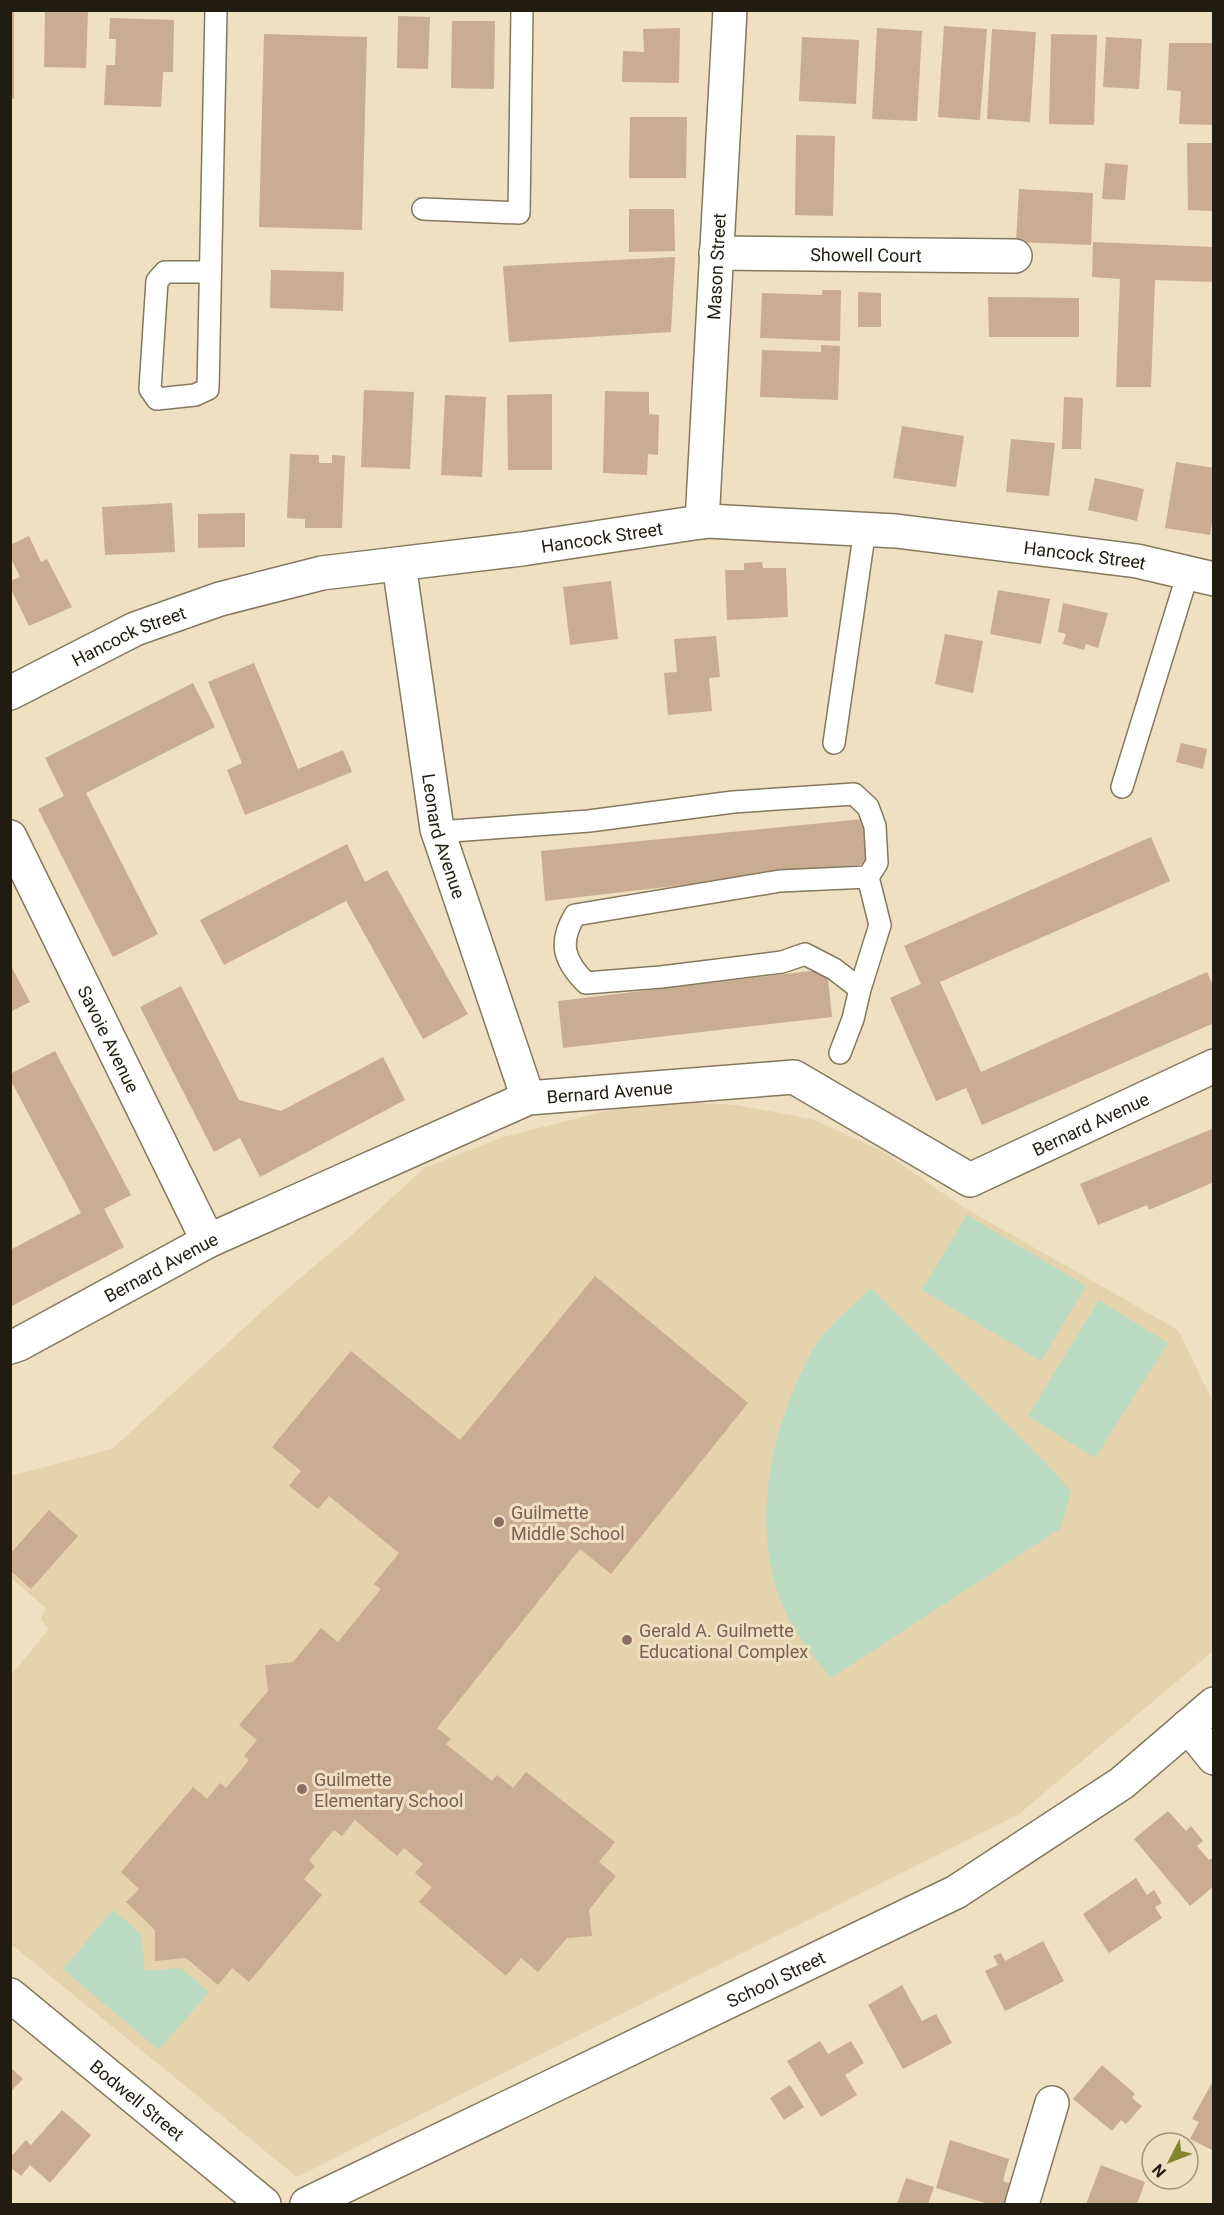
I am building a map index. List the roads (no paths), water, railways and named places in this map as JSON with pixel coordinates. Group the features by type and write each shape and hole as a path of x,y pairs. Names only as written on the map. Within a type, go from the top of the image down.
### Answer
{"street":[{"name":"Mason Street","path":"702,522 730,10"},
{"name":"Showell Court","path":"716,253 1015,256"},
{"name":"Hancock Street","path":"10,693 135,629 220,599 322,573 522,549 702,522 896,531 1137,561 1201,576"},
{"name":"Leonard Avenue","path":"399,564 438,832 528,1098"},
{"name":"Savoie Avenue","path":"10,837 207,1241"},
{"name":"Bernard Avenue","path":"10,1347 207,1241 528,1098 794,1077 970,1180 1214,1066"},
{"name":"School Street","path":"307,2205 956,1892 1122,1783 1214,1704"},
{"path":"1188,1726 1214,1758"},
{"name":"Bodwell Street","path":"10,1995 264,2205"},
{"path":"1022,2205 1052,2103"}],"lane":[{"path":"210,272 165,272 157,281 150,389 157,399 195,395 208,389 216,10"},
{"path":"423,209 519,213 522,10"},
{"path":"834,743 865,530"},
{"path":"1122,787 1201,576"},
{"path":"438,832 589,821 733,802 854,794 868,807 875,826 878,863 868,877 880,925 860,988 853,1019 840,1053"},
{"path":"860,988 834,969 805,954 782,962 661,977 586,983 572,969 563,946 568,926 574,915 780,880 868,877"}],"place":[{"name":"Guilmette Middle School","path":"499,1522"},
{"name":"Gerald A. Guilmette Educational Complex","path":"627,1640"},
{"name":"Guilmette Elementary School","path":"302,1789"}]}
